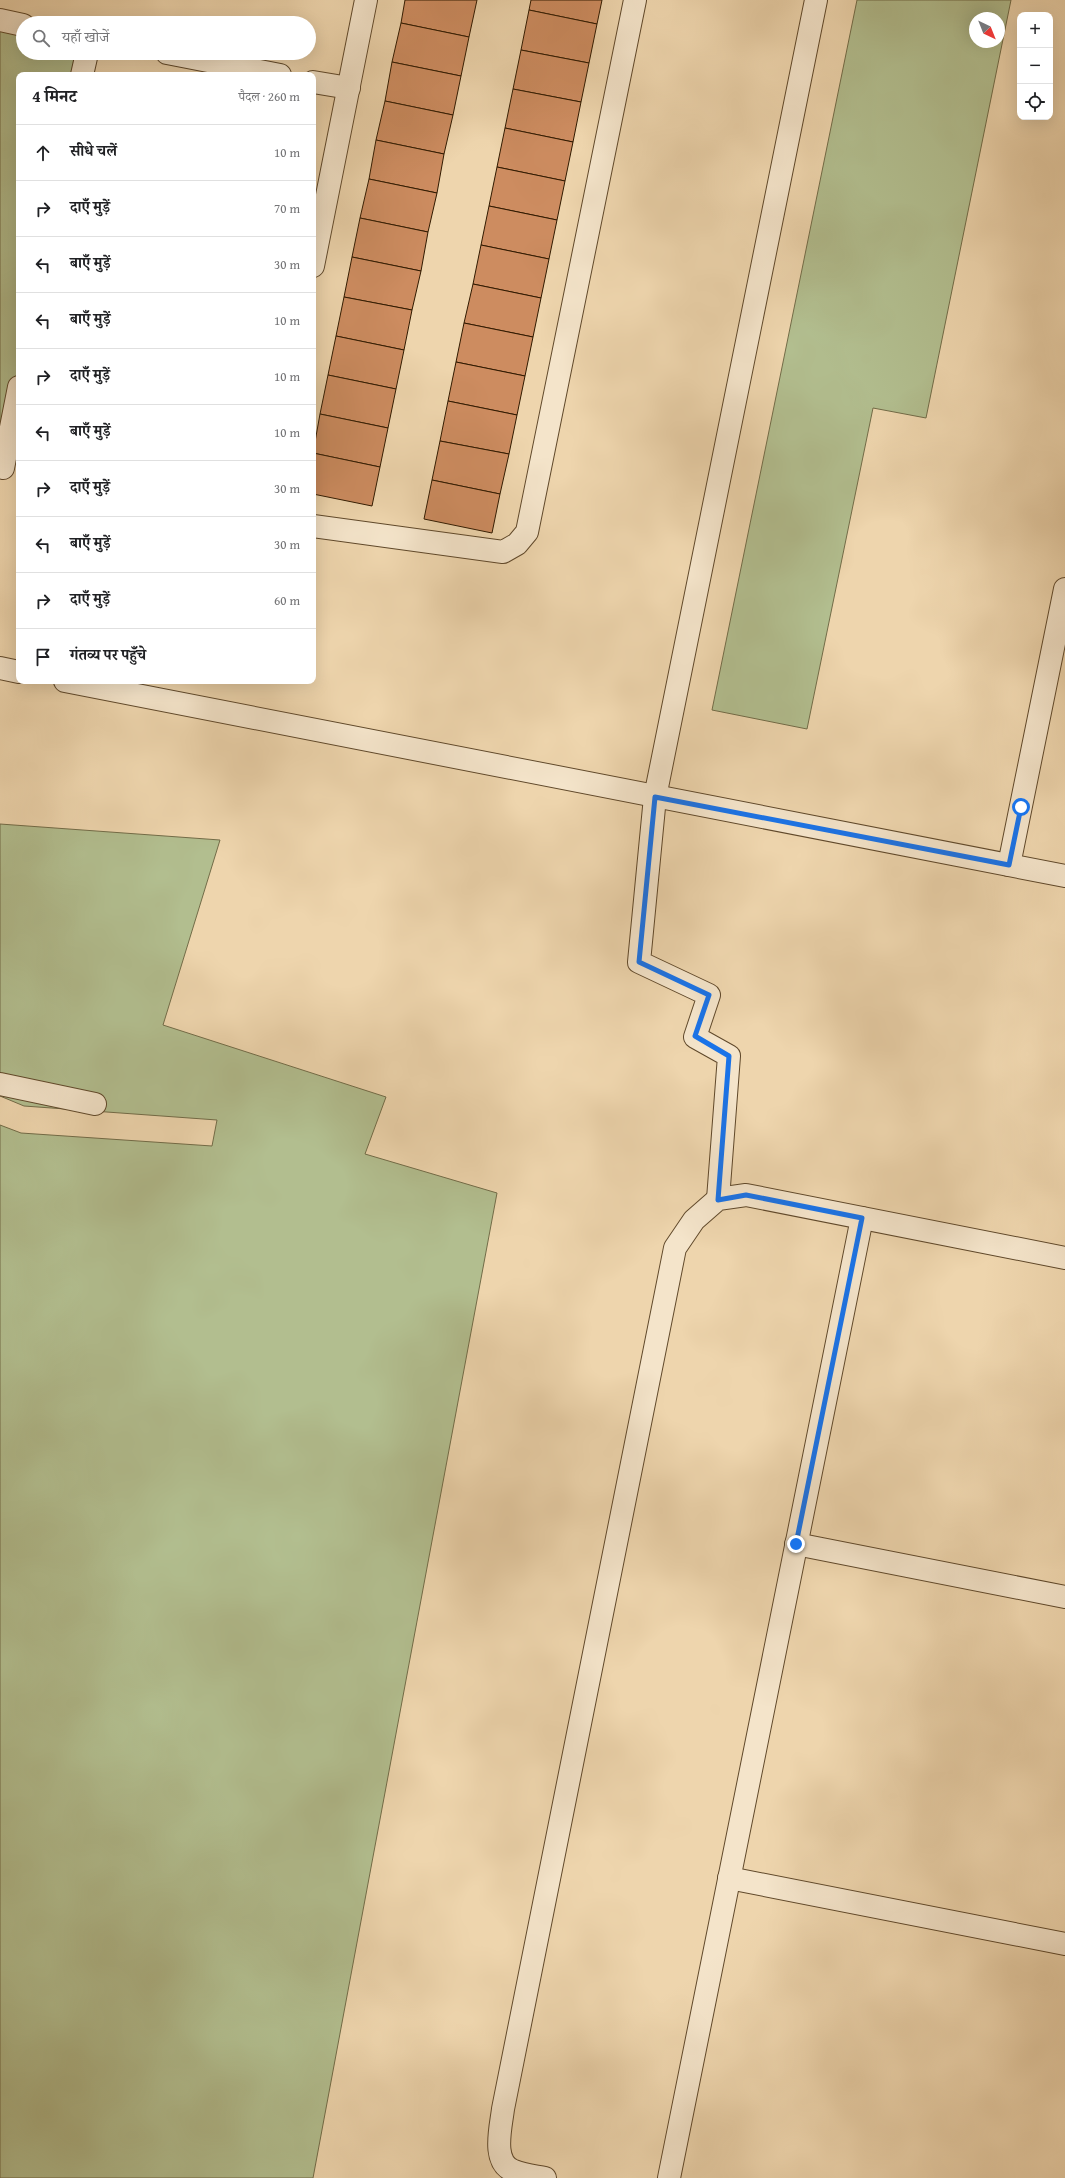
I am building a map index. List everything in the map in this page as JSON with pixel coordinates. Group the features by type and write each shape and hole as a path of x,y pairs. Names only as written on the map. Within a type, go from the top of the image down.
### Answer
{"street":[{"path":"316,251 366,0"},
{"path":"316,526 503,552 517,544 528,532 635,0"},
{"path":"718,1200 729,1056 695,1036 709,995 639,962 655,797 816,0"},
{"path":"0,20 16,23"},
{"path":"83,72 85,60"},
{"path":"203,60 265,72"},
{"path":"316,82 349,88"},
{"path":"7,469 16,408"},
{"path":"1009,865 1056,685 1065,588"},
{"path":"0,668 16,671"},
{"path":"80,684 1065,876"},
{"path":"0,1084 95,1104"},
{"path":"545,2178 513,2171 501,2160 499,2143 503,2109 675,1248 694,1220 718,1200 746,1195 1065,1258"},
{"path":"668,2178 862,1218"},
{"path":"796,1544 1065,1597"},
{"path":"729,1878 1065,1944"}],"green space":[{"path":"857,0 1011,0 1005,30 1005,12 969,12 969,48 1001,48 926,418 873,408 807,729 712,710"},
{"path":"0,20 16,23 16,60 85,60 83,72 16,72 16,400 0,467"},
{"path":"0,824 220,840 163,1025 386,1097 365,1154 497,1193 313,2178 0,2178 0,1125 21,1133 212,1146 217,1120 24,1106 0,1096"}],"building":[{"path":"405,0 477,0 469,37 401,23"},
{"path":"531,0 602,0 597,24 529,10"},
{"path":"529,10 597,24 589,63 521,50"},
{"path":"401,23 469,37 461,76 392,62"},
{"path":"521,50 589,63 581,102 513,89"},
{"path":"392,62 461,76 453,115 385,101"},
{"path":"513,89 581,102 573,142 505,128"},
{"path":"385,101 453,115 444,154 376,140"},
{"path":"505,128 573,142 565,181 497,167"},
{"path":"376,140 444,154 437,193 369,179"},
{"path":"497,167 565,181 557,220 489,206"},
{"path":"369,179 437,193 428,232 360,218"},
{"path":"489,206 557,220 549,259 481,245"},
{"path":"360,218 428,232 421,271 352,257"},
{"path":"481,245 549,259 541,298 473,284"},
{"path":"352,257 421,271 412,310 344,297"},
{"path":"473,284 541,298 533,337 464,323"},
{"path":"344,297 412,310 404,350 336,336"},
{"path":"464,323 533,337 525,376 456,362"},
{"path":"336,336 404,350 396,389 328,375"},
{"path":"456,362 525,376 517,415 448,401"},
{"path":"328,375 396,389 388,428 320,414"},
{"path":"448,401 517,415 509,454 440,441"},
{"path":"320,414 388,428 380,467 316,454 316,436"},
{"path":"440,441 509,454 500,494 432,480"},
{"path":"316,454 380,467 372,506 316,495"},
{"path":"432,480 500,494 492,533 424,519"}],"route":[{"path":"796,1544 862,1218 746,1195 718,1200 729,1056 695,1036 709,995 639,962 655,797 1009,865 1021,807"}]}
